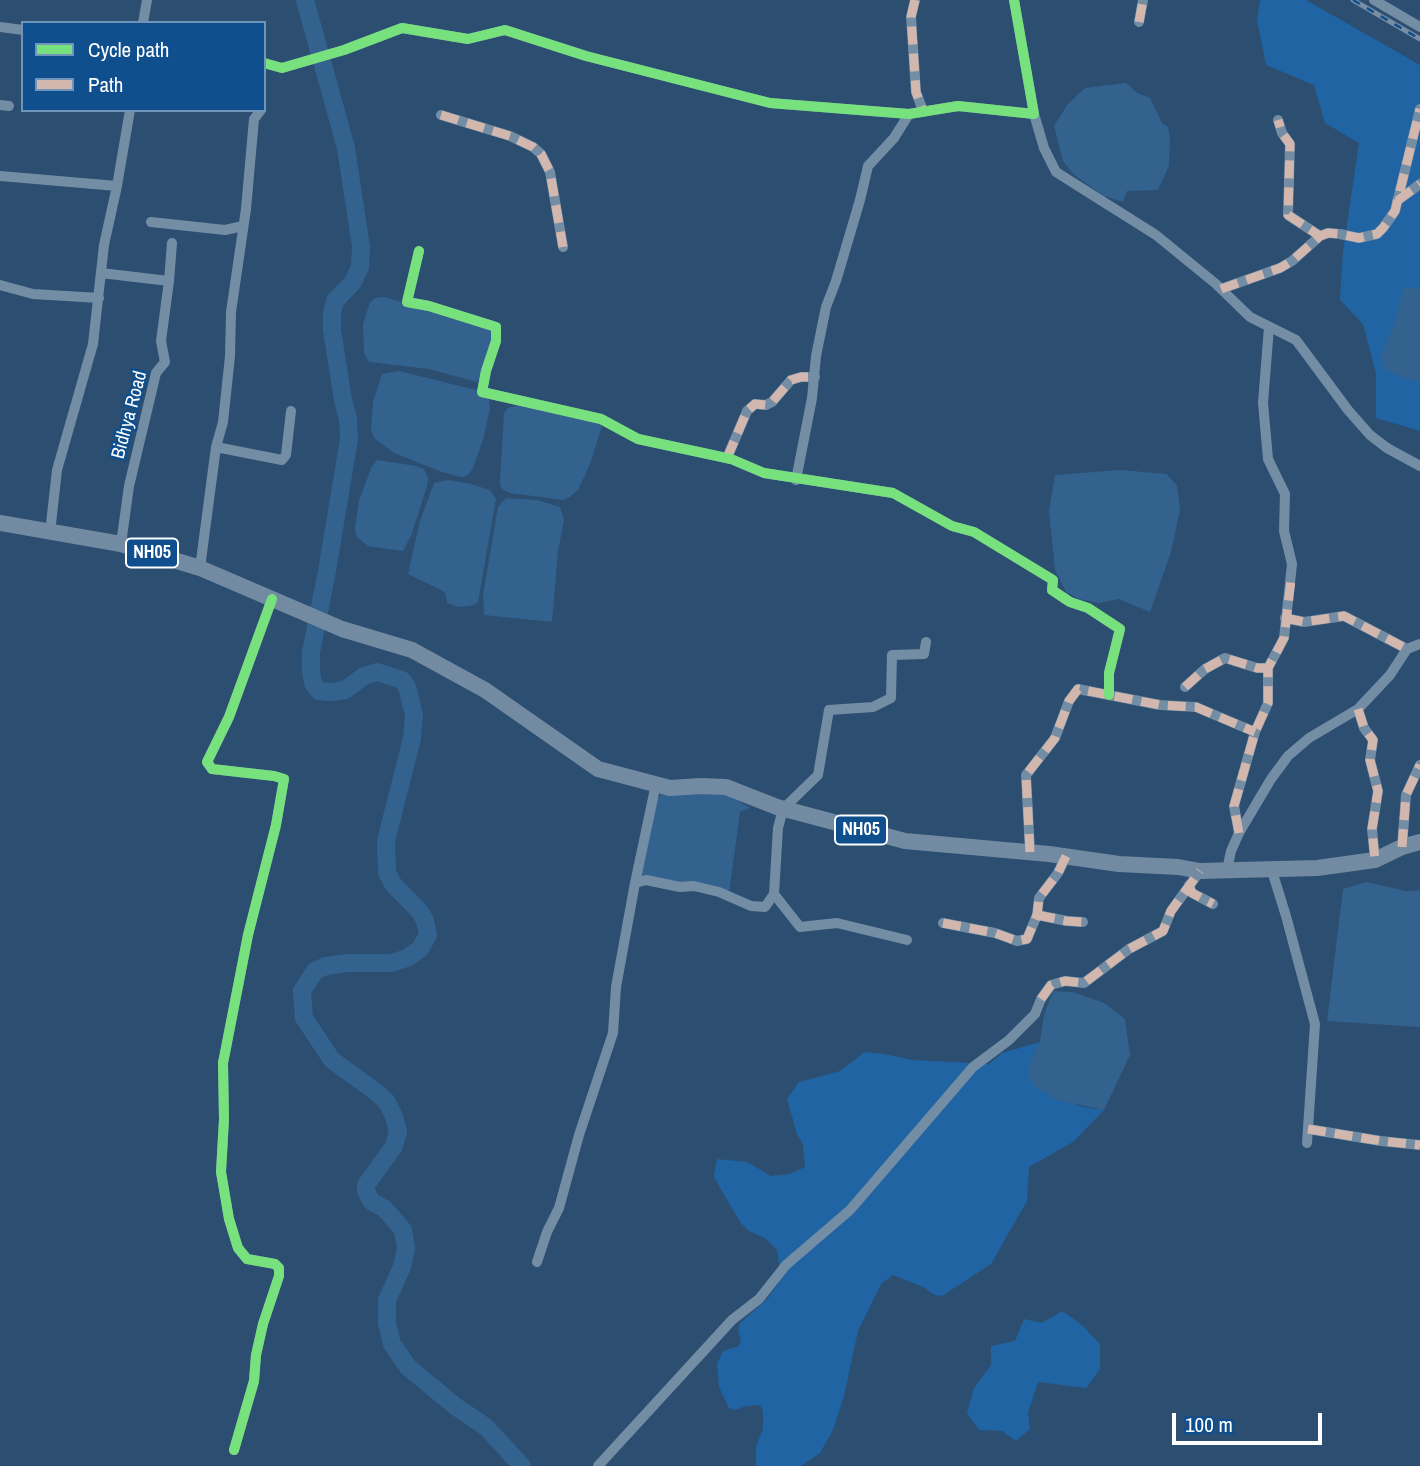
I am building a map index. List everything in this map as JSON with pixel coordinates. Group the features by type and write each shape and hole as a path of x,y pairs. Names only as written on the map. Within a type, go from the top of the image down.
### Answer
{"main road":[{"name":"NH05","path":"0,523 121,544 200,568 342,629 412,650 485,690 598,769 670,788 726,787 783,809 905,841 1200,871 1272,871 1375,860 1420,842"}],"street":[{"path":"144,21 147,0"},
{"path":"915,0 911,17 916,92 923,111"},
{"path":"1014,0 1034,114 1044,148 1056,172 1156,235 1250,317 1296,340 1370,435 1420,466"},
{"path":"1139,22 1143,0"},
{"path":"1374,0 1420,27"},
{"path":"0,27 21,30"},
{"path":"266,64 282,68 344,50 402,28 468,39 505,30 586,56 770,103 909,114 958,106 1034,114"},
{"path":"1220,289 1280,268 1320,236 1328,233 1359,238 1377,234 1395,211 1420,110"},
{"path":"50,533 57,470 93,344 104,245 130,112"},
{"path":"200,568 216,447 223,422 230,356 231,312 254,119 259,112"},
{"path":"796,480 826,307 836,281 868,166 894,138 909,114"},
{"path":"440,115 510,136 541,154 550,173 563,247"},
{"path":"1278,120 1290,145 1288,215 1320,236"},
{"path":"0,176 117,186"},
{"path":"1397,201 1420,184"},
{"path":"151,222 225,230 243,226"},
{"name":"Bidhya Road","path":"121,544 129,485 156,373 165,362 161,341 172,243"},
{"path":"419,251 407,302 496,327 496,341 482,392 601,419 638,439 727,458 764,473 893,494 952,526 974,532 1053,580 1052,590 1070,602 1088,608 1120,629 1109,673 1109,695"},
{"path":"101,273 169,281"},
{"path":"0,285 33,294 99,298"},
{"path":"1238,833 1234,806 1255,732 1268,703 1268,668 1284,638 1292,557 1284,531 1285,494 1268,459 1263,403 1269,327"},
{"path":"727,458 747,411 755,404 766,405 772,402 791,380 815,377"},
{"path":"216,447 282,460 286,455 291,411"},
{"path":"234,1450 254,1381 256,1355 263,1324 275,1294 279,1268 275,1264 247,1259 238,1248 229,1219 221,1172 224,1144 223,1063 248,935 276,825 284,779 212,769 207,762 210,751 229,717 272,599"},
{"path":"1285,618 1304,622 1344,616 1407,649"},
{"path":"635,883 646,880 680,887 694,886 719,892 751,906 765,907 775,894 778,828 783,809 818,775 829,710 873,707 891,698 892,655 924,654 926,642"},
{"path":"1227,870 1238,833 1270,779 1288,756 1308,738 1358,709 1390,675 1407,649 1420,644"},
{"path":"1185,687 1205,669 1224,658 1256,668 1268,668"},
{"path":"1030,852 1026,775 1055,737 1069,701 1078,689 1160,705 1196,707 1255,732"},
{"path":"1358,709 1364,728 1373,740 1370,760 1378,791 1372,829 1375,860"},
{"path":"1402,847 1406,795 1419,766"},
{"path":"537,1262 559,1208 579,1135 613,1033 617,976 656,784"},
{"path":"943,923 995,933 1017,941 1027,939 1037,915 1039,898 1058,873 1066,856"},
{"path":"598,1466 732,1321 759,1298 786,1265 850,1210 973,1067 1009,1040 1035,1014 1051,985 1065,981 1084,983 1129,949 1163,930 1171,911 1200,871"},
{"path":"1272,871 1315,1024 1307,1143"},
{"path":"1189,885 1192,893 1213,904"},
{"path":"775,894 800,927 837,923 907,940"},
{"path":"1037,915 1083,922"},
{"path":"1308,1129 1381,1141 1420,1144"}],"shaded area":[{"path":"1260,0 1306,0 1420,65 1420,431 1376,418 1376,373 1363,324 1340,300 1343,252 1359,143 1325,123 1314,85 1266,65 1257,20"},
{"path":"1126,83 1137,93 1150,98 1162,123 1168,127 1170,139 1169,166 1158,190 1127,191 1123,202 1104,196 1074,175 1063,161 1054,126 1068,104 1085,88"},
{"path":"1404,287 1420,289 1420,381 1385,370 1381,355 1394,324"},
{"path":"384,297 490,328 493,336 484,370 477,382 429,369 369,362 364,353 363,324 370,302"},
{"path":"399,371 476,390 489,399 490,408 483,440 472,470 467,476 442,472 394,453 374,438 371,430 373,402 382,374"},
{"path":"520,405 596,422 602,426 590,464 578,490 570,497 563,500 510,493 501,488 504,413 508,408"},
{"path":"377,460 416,466 424,469 428,478 411,536 403,551 368,546 357,537 355,529 359,501 371,468"},
{"path":"1120,470 1167,474 1177,486 1180,510 1171,552 1150,612 1119,599 1099,603 1079,599 1066,592 1055,570 1049,511 1055,475"},
{"path":"448,480 490,490 496,499 478,602 474,605 458,607 447,603 446,594 441,590 408,574 420,521 434,483"},
{"path":"506,498 537,500 560,507 564,520 558,551 552,622 484,615 483,595 498,507"},
{"path":"720,789 750,808 740,812 729,894 700,885 642,877 640,872 656,801 662,793"},
{"path":"1366,882 1406,891 1420,890 1420,1027 1327,1021 1343,889"},
{"path":"1053,991 1073,992 1104,1003 1125,1019 1130,1055 1104,1110 1057,1100 1034,1086 1028,1074 1032,1057 1040,1042 1044,1015"},
{"path":"1040,1042 1032,1057 1078,1106 1104,1110 1073,1142 1029,1167 1027,1201 991,1264 942,1296 893,1275 881,1284 858,1331 844,1396 833,1430 820,1453 801,1466 756,1466 756,1446 763,1429 763,1411 760,1405 735,1410 729,1408 719,1387 717,1364 723,1351 739,1346 740,1323 768,1298 781,1279 777,1250 765,1238 749,1231 741,1223 720,1188 714,1176 717,1159 747,1162 771,1176 790,1174 805,1167 803,1145 787,1099 799,1082 840,1071 865,1052 912,1060 989,1064 1002,1053"},
{"path":"1062,1311 1082,1325 1100,1344 1100,1369 1086,1388 1038,1382 1028,1413 1030,1429 1016,1441 1002,1431 979,1430 967,1413 974,1388 991,1365 991,1346 1015,1341 1024,1319 1042,1323"}],"waterway":[{"path":"305,0 346,148 361,247 360,267 353,282 335,301 332,313 332,330 349,439 311,652 311,672 313,683 319,691 345,690 364,676 377,672 402,680 407,687 414,715 412,738 386,841 387,873 393,884 421,913 428,935 420,949 407,958 391,963 326,966 315,971 302,991 304,1018 332,1060 386,1101 394,1116 398,1131 394,1146 366,1185 371,1201 385,1209 403,1230 406,1248 402,1267 387,1300 387,1323 392,1344 408,1367 455,1406 486,1427 522,1466"}],"railway":[{"path":"1353,0 1420,39"}],"marked path":[{"path":"915,0 911,17 916,92 923,111"},
{"path":"1139,22 1143,0"},
{"path":"1320,236 1328,233 1359,238 1377,234 1383,228 1395,211 1420,109"},
{"path":"441,115 510,136 541,154 550,172 563,247"},
{"path":"1221,289 1280,268 1320,236 1288,215 1290,144 1282,133 1278,120"},
{"path":"1397,201 1420,184"},
{"path":"727,458 747,411 755,404 766,405 772,402 791,380 815,377"},
{"path":"1239,833 1234,806 1255,732 1268,703 1268,668 1284,638 1291,580"},
{"path":"1285,618 1304,622 1344,616 1407,649"},
{"path":"1185,687 1205,669 1225,658 1257,668 1268,668"},
{"path":"1030,852 1026,775 1055,738 1069,701 1078,689 1160,705 1196,707 1255,732"},
{"path":"1358,709 1364,728 1373,740 1370,760 1378,791 1372,829 1375,860"},
{"path":"1402,847 1406,795 1420,765"},
{"path":"943,923 995,933 1017,941 1027,939 1037,915 1039,898 1058,873 1066,856"},
{"path":"1041,999 1051,985 1065,981 1084,983 1129,949 1163,931 1171,911 1200,871"},
{"path":"1189,885 1192,893 1213,904"},
{"path":"1037,915 1083,922"},
{"path":"1308,1129 1420,1145"}],"cycle path":[{"path":"266,64 282,68 344,50 402,28 468,39 505,30 586,56 770,103 909,114 958,106 1034,114 1014,0"},
{"path":"419,251 407,302 496,327 496,341 482,392 601,419 638,439 731,459 764,473 893,493 952,526 974,532 1053,580 1052,590 1070,602 1088,608 1120,629 1109,673 1109,695"},
{"path":"234,1450 254,1381 256,1355 279,1268 275,1264 247,1259 238,1248 229,1219 221,1172 223,1063 248,935 276,825 284,779 212,769 207,762 229,717 272,599"}]}
